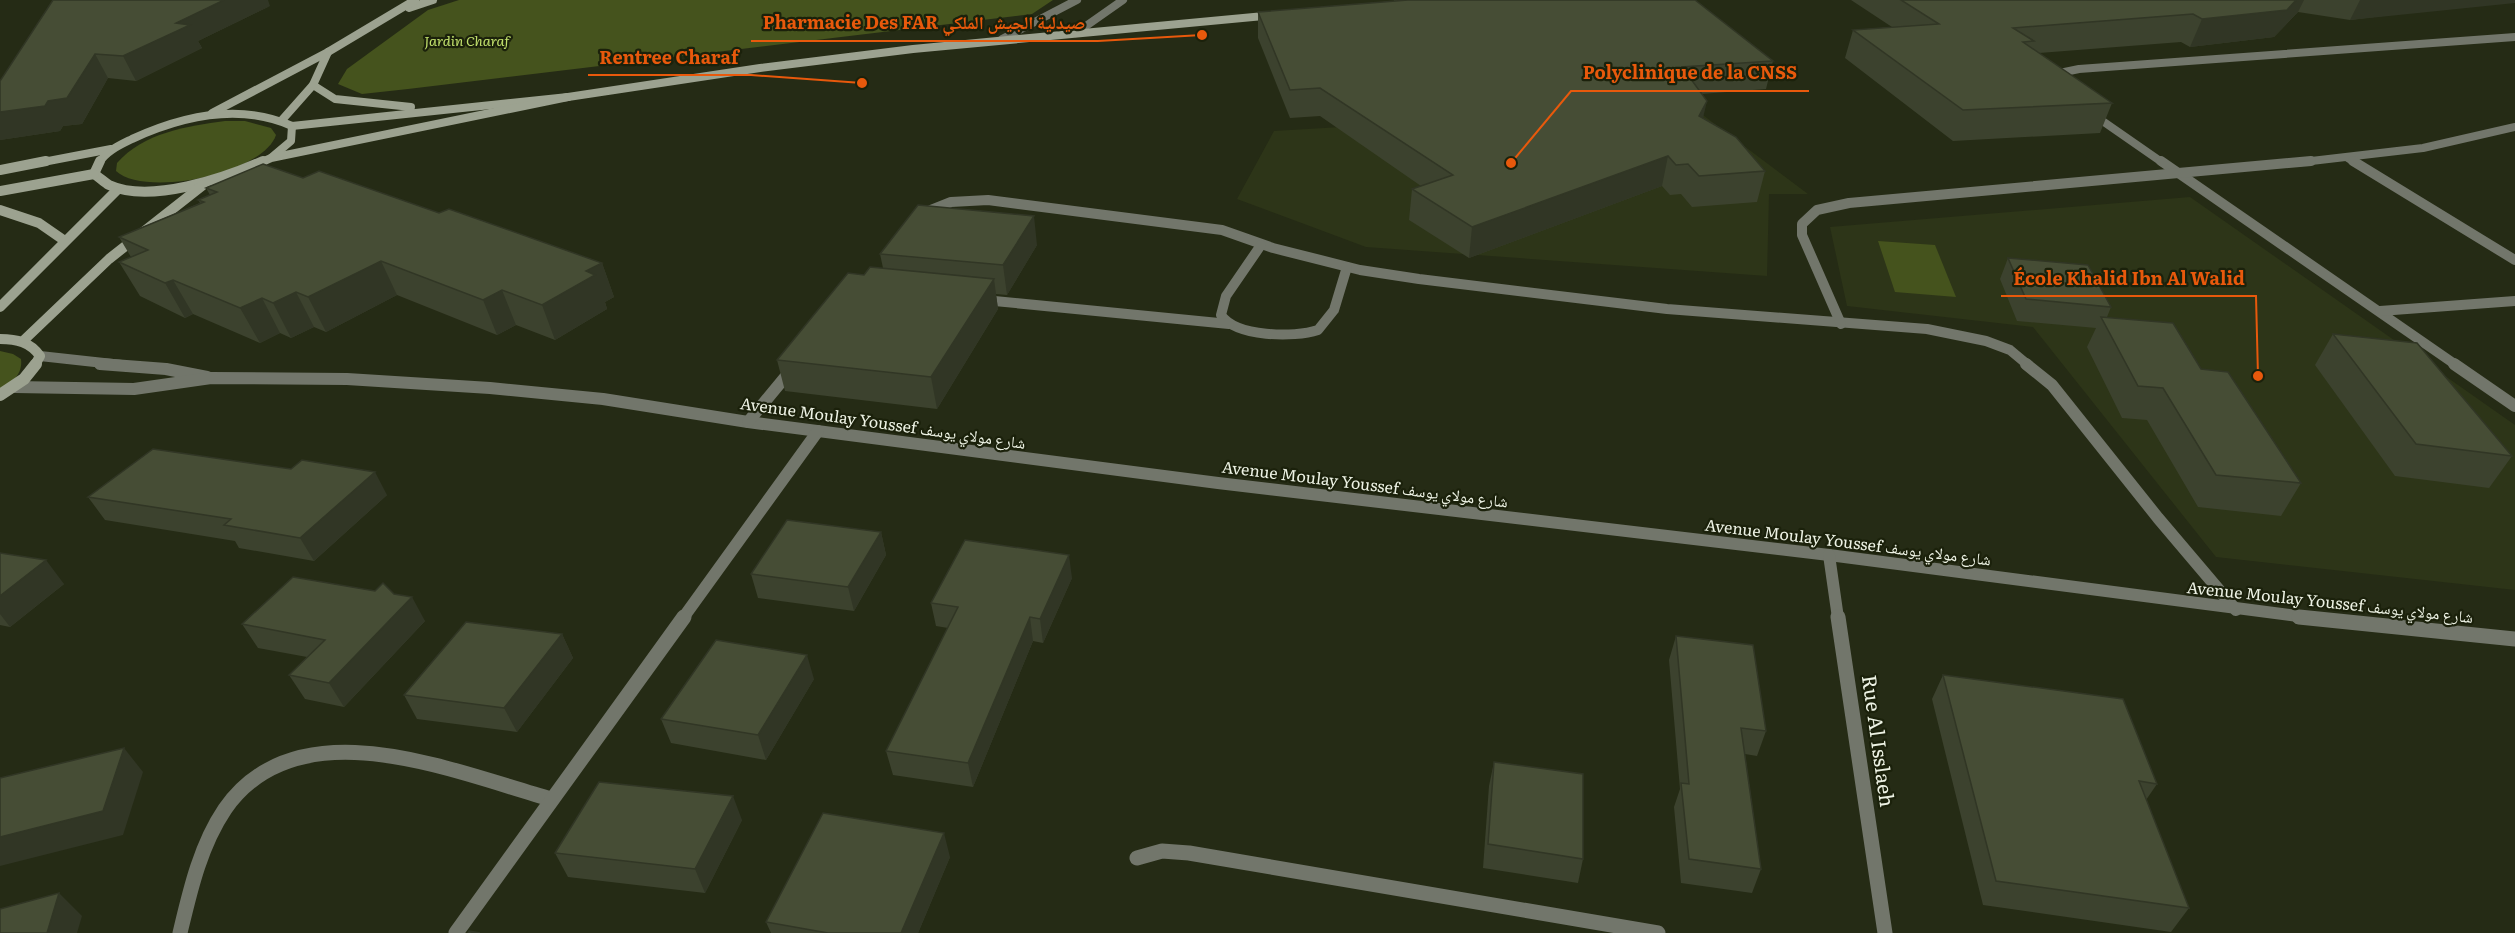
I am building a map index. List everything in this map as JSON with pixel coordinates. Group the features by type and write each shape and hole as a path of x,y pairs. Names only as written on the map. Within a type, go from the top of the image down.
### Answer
{"main road":[{"path":"207,116 328,52 416,0"},
{"path":"394,12 433,0"},
{"path":"94,174 103,156 115,149 157,129 207,116 246,113 272,116 292,126 568,97 760,68 1002,39 1286,13"},
{"path":"282,120 313,85 328,52"},
{"path":"313,85 335,99 436,110"},
{"path":"94,174 101,183 118,189 158,190 207,182 242,171 271,158 568,97"},
{"path":"271,158 291,141 292,126"},
{"path":"0,170 115,149"},
{"path":"0,191 94,174"},
{"path":"22,341 69,292 142,229 207,182"},
{"path":"0,308 118,189"},
{"path":"0,210 39,223 65,241"},
{"path":"0,339 22,341 35,347 40,356 34,370 15,387 0,395"}],"street":[{"path":"1002,39 1077,0"},
{"path":"1076,33 1123,0"},
{"path":"2051,83 2049,76 2079,69 2515,37"},
{"path":"2086,109 2515,406"},
{"path":"1841,324 1802,235 1802,224 1816,210 1849,203 2182,175 2348,158 2423,148 2515,127"},
{"path":"2348,158 2515,260"},
{"path":"914,221 933,208 951,202 988,200 1222,230 1261,245 1347,267 1419,279 1667,309 1963,334 2010,350 2052,385 2158,518 2236,610"},
{"path":"1229,324 1221,315 1226,297 1261,245"},
{"path":"967,299 1229,324 1248,330 1301,334 1317,330 1332,312 1347,267"},
{"path":"2380,311 2515,301"},
{"name":"Avenue Moulay Youssef شارع مولاي يوسف","path":"40,356 84,364 183,370 211,378"},
{"path":"748,422 798,362"},
{"name":"Avenue Moulay Youssef شارع مولاي يوسف","path":"15,387 134,389 211,378 347,379 490,388 603,399 748,422 1230,485 1829,555 2236,610 2515,639"},
{"path":"456,933 818,431"},
{"name":"Rue Al Isslaeh","path":"1829,555 1886,933"},
{"path":"180,933 203,850 216,824 236,794 260,774 288,761 322,753 354,751 415,762 551,799"},
{"path":"1137,858 1162,851 1189,853 1658,933"}],"shaded area":[{"path":"1691,106 1808,194 1769,194 1767,276 1366,247 1237,199 1274,131"},
{"path":"2190,197 2515,425 2515,590 2216,557 2033,327 1847,306 1830,227"}],"green space":[{"name":"Jardin Charaf","path":"459,0 1053,0 1032,14 408,89 362,94 338,84 347,69 428,10"},
{"path":"245,121 271,128 276,135 267,149 250,161 202,178 176,182 151,182 131,179 116,171 117,163 128,153 153,138 196,125"},
{"path":"1878,241 1935,245 1956,297 1895,292"},
{"path":"0,351 13,354 21,359 21,364 16,378 0,390"}],"building":[{"path":"53,0 224,0 176,23 190,25 123,56 95,54 67,98 48,101 45,106 0,112 0,81"},
{"path":"1408,0 1695,0 1773,61 1682,67 1707,101 1699,116 1736,137 1765,171 1699,176 1688,164 1676,165 1668,156 1472,227 1412,189 1453,175 1320,88 1290,90 1258,12"},
{"path":"1901,0 2296,0 2287,10 2202,19 2193,14 2013,28 2034,41 2023,42 2112,103 1963,110 1853,30 1939,24"},
{"path":"263,164 303,178 319,171 439,213 449,209 602,263 586,271 595,275 542,305 502,290 483,300 381,261 308,297 296,292 273,303 262,298 240,308 173,280 165,283 119,262 148,250 119,237 204,202 198,200 217,192 206,188"},
{"path":"918,205 1034,216 1003,265 880,254"},
{"path":"2008,258 2088,265 2111,307 2026,299"},
{"path":"870,267 994,279 931,377 777,360 848,273 864,275"},
{"path":"2101,317 2173,323 2201,369 2228,372 2301,483 2216,475 2163,388 2138,386"},
{"path":"2333,334 2417,343 2512,456 2416,444"},
{"path":"153,449 291,469 302,460 375,472 300,538 224,525 231,519 88,497"},
{"path":"787,520 881,532 848,587 751,574"},
{"path":"965,540 1069,555 1040,619 1030,617 968,763 886,751 958,607 931,603"},
{"path":"0,553 46,560 0,596"},
{"path":"293,577 375,591 383,583 394,594 412,597 329,683 289,675 325,640 242,624"},
{"path":"466,622 562,634 504,708 404,695"},
{"path":"1676,636 1753,645 1766,731 1741,728 1761,869 1689,859 1681,783 1689,784"},
{"path":"716,640 807,655 758,735 661,719"},
{"path":"1943,675 2123,699 2157,784 2139,781 2189,908 1996,881"},
{"path":"124,748 103,811 0,837 0,778"},
{"path":"1494,762 1583,774 1583,859 1488,844"},
{"path":"599,782 733,796 695,869 555,853"},
{"path":"823,813 944,833 901,933 828,933 766,922"},
{"path":"59,893 47,933 0,933 0,909"}],"place":[{"name":"Pharmacie Des FAR صيدلية الجيش الملكي","path":"1202,35"},
{"name":"Rentree Charaf","path":"862,83"},
{"name":"Polyclinique de la CNSS","path":"1511,163"},
{"name":"École Khalid Ibn Al Walid","path":"2258,376"}]}
